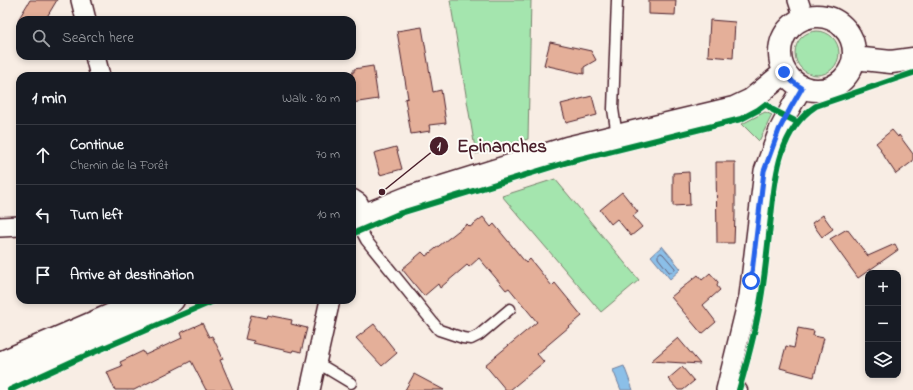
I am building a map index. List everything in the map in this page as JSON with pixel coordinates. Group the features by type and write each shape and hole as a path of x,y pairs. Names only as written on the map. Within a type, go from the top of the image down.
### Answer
{"street":[{"path":"81,0 85,16"},
{"path":"801,9 819,16 830,18 847,31 852,41 854,58 849,72 838,84 819,91 802,88 793,82 784,72 779,56 782,39 793,25 801,9"},
{"path":"854,58 891,62 913,59"},
{"path":"96,60 99,72"},
{"path":"356,213 568,148 734,108 759,94 784,72"},
{"path":"729,382 749,296 764,171 779,130 802,88"},
{"path":"0,227 16,226"},
{"path":"0,384 139,304"},
{"path":"0,363 146,319 168,304"},
{"path":"310,390 329,304"}],"lane":[{"path":"617,0 613,109 617,136"},
{"path":"356,213 366,240 439,330 463,338 471,338 479,335 510,309"},
{"path":"316,362 351,383"},
{"path":"729,382 742,390"}],"green space":[{"path":"450,0 531,0 528,139 476,154"},
{"path":"817,31 829,35 835,41 839,53 835,65 829,71 817,75 805,71 799,65 795,53 799,41 805,35"},
{"path":"765,112 772,115 759,141 742,124"},
{"path":"555,179 639,280 601,312 502,196"}],"water":[{"path":"662,246 681,269 670,279 651,256"},
{"path":"624,366 633,390 621,390 613,370"}],"building":[{"path":"30,0 57,0 47,16 20,16"},
{"path":"649,0 676,0 675,15 649,14"},
{"path":"710,20 735,22 733,58 708,56"},
{"path":"422,27 433,92 441,90 446,123 429,125 430,131 411,134 405,99 408,98 397,31"},
{"path":"550,42 591,51 596,60 584,67 584,74 544,65"},
{"path":"373,66 378,99 356,102 356,72 354,72 354,69"},
{"path":"592,96 597,115 566,123 561,104"},
{"path":"892,130 898,137 899,135 913,154 913,161 896,174 876,143"},
{"path":"396,147 402,169 380,175 374,153"},
{"path":"716,162 735,162 734,243 717,243"},
{"path":"689,172 690,205 673,206 673,173"},
{"path":"622,192 638,212 633,216 642,227 631,236 617,219 611,224 600,210"},
{"path":"823,215 833,229 822,237 812,223"},
{"path":"483,217 491,227 494,224 526,263 530,259 552,286 555,283 582,316 537,354 544,362 510,390 506,390 485,365 537,322 509,288 506,290 479,258 469,267 467,265 440,288 438,284 424,296 402,269 422,252 426,256 467,224 470,227"},
{"path":"847,229 868,256 895,244 898,250 869,270 865,270 865,273 858,278 830,239"},
{"path":"710,273 718,282 717,286 720,290 703,305 716,322 702,334 671,297 698,275 702,280"},
{"path":"251,315 266,318 267,315 292,320 291,324 307,328 301,352 293,350 292,352 253,343 254,341 245,339"},
{"path":"202,323 209,337 212,336 220,352 223,359 220,360 233,390 206,390 191,361 134,390 115,390 107,372 122,366 120,362 143,351 145,355 182,338 180,333"},
{"path":"374,324 397,353 382,366 356,338"},
{"path":"798,328 814,331 813,336 824,338 814,377 780,368 786,346 794,348"},
{"path":"678,338 700,364 651,361"},
{"path":"682,367 694,381 683,390 678,390 668,379"},
{"path":"414,374 444,390 405,390"}],"cycle path":[{"path":"739,390 752,342 760,304 777,171 781,156 794,128 804,116 816,106 913,73"},
{"path":"356,232 401,213 568,162 741,119 766,104 773,110 797,122"},
{"path":"10,390 207,304"}],"place":[{"name":"Epinanches","path":"382,192"}],"route":[{"path":"751,281 764,171 779,130 802,88 788,78 784,72"}]}
